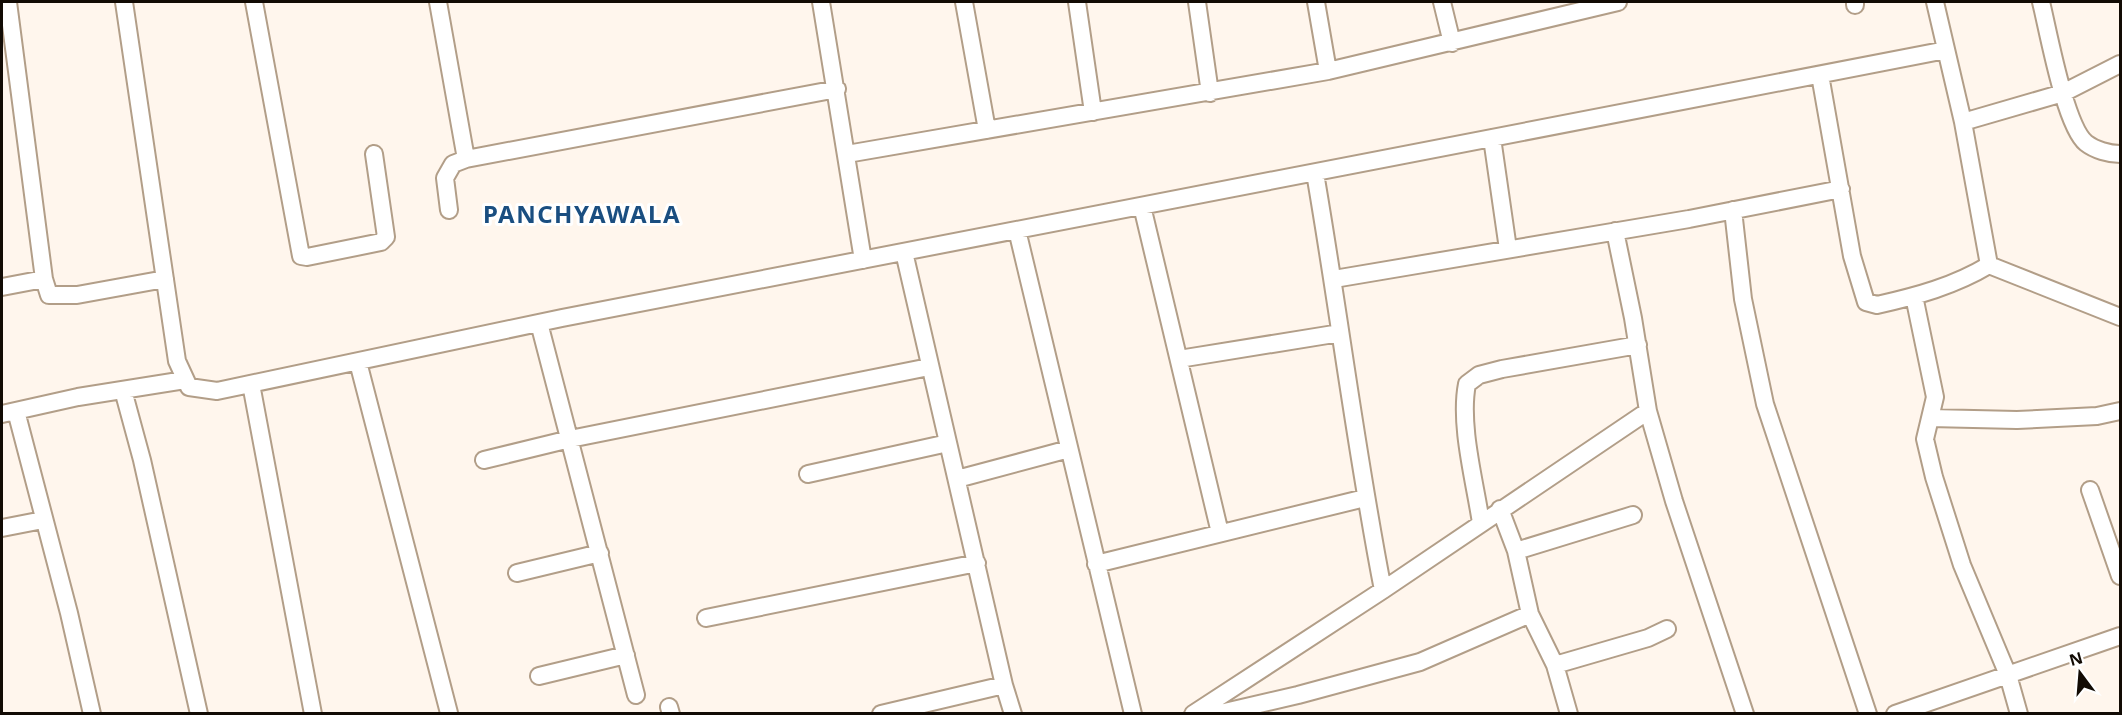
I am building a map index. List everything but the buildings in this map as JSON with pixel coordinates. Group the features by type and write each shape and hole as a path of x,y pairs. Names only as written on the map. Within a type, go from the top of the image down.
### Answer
{"street":[{"path":"8,2 44,279 49,295 77,295 165,279"},
{"path":"124,2 177,362 189,387 217,391 539,323 1946,50"},
{"path":"254,2 301,256 306,257 381,242 387,237 374,154"},
{"path":"438,2 466,159"},
{"path":"821,2 837,89 863,260"},
{"path":"964,2 987,130"},
{"path":"1077,2 1092,112"},
{"path":"1197,2 1210,93"},
{"path":"1316,2 1328,71"},
{"path":"1442,2 1452,43"},
{"path":"847,154 1328,71 1618,2"},
{"path":"1935,2 1963,122 1989,265"},
{"path":"2041,2 2071,118 2085,142 2108,154 2121,154"},
{"path":"1963,122 2063,93 2121,63"},
{"path":"1820,75 1852,256 1866,302 1877,304 1914,296 1963,281 1989,265"},
{"path":"449,210 445,178 453,164 466,159 837,89"},
{"path":"1492,138 1508,249"},
{"path":"1315,172 1334,279 1365,498 1383,590"},
{"path":"1334,279 1615,231 1841,189"},
{"path":"1142,206 1220,533"},
{"path":"1733,210 1743,299 1766,404 1868,714"},
{"path":"1017,230 1133,714"},
{"path":"1615,231 1638,345 1648,411 1674,501 1745,714"},
{"path":"904,252 1004,686 1013,714"},
{"path":"1989,265 2121,317"},
{"path":"2,287 44,279"},
{"path":"1914,296 1935,398 1925,439 1934,477 1962,564 2008,675 2019,714"},
{"path":"539,323 636,695"},
{"path":"1179,359 1340,333"},
{"path":"1481,523 1467,430 1465,398 1467,384 1479,375 1502,369 1638,345"},
{"path":"358,362 449,713"},
{"path":"484,460 570,439 929,367"},
{"path":"92,714 69,613 43,520 9,413 185,380"},
{"path":"251,384 313,714"},
{"path":"123,390 142,460 199,714"},
{"path":"1193,714 1383,590 1648,411"},
{"path":"1930,418 2017,420 2097,417 2121,411"},
{"path":"808,474 948,443"},
{"path":"957,479 1069,449"},
{"path":"2091,490 2121,576"},
{"path":"1096,564 1365,498"},
{"path":"1500,509 1516,551 1530,614 1555,665 1569,714"},
{"path":"1516,551 1633,515"},
{"path":"2,528 43,520"},
{"path":"518,573 600,553"},
{"path":"706,618 977,563"},
{"path":"1216,714 1298,695 1420,662 1530,614"},
{"path":"1555,665 1648,638 1667,629"},
{"path":"1895,714 2121,636"},
{"path":"539,676 626,655"},
{"path":"881,714 1004,686"}],"district":[{"name":"PANCHYAWALA","path":"582,213"}]}
